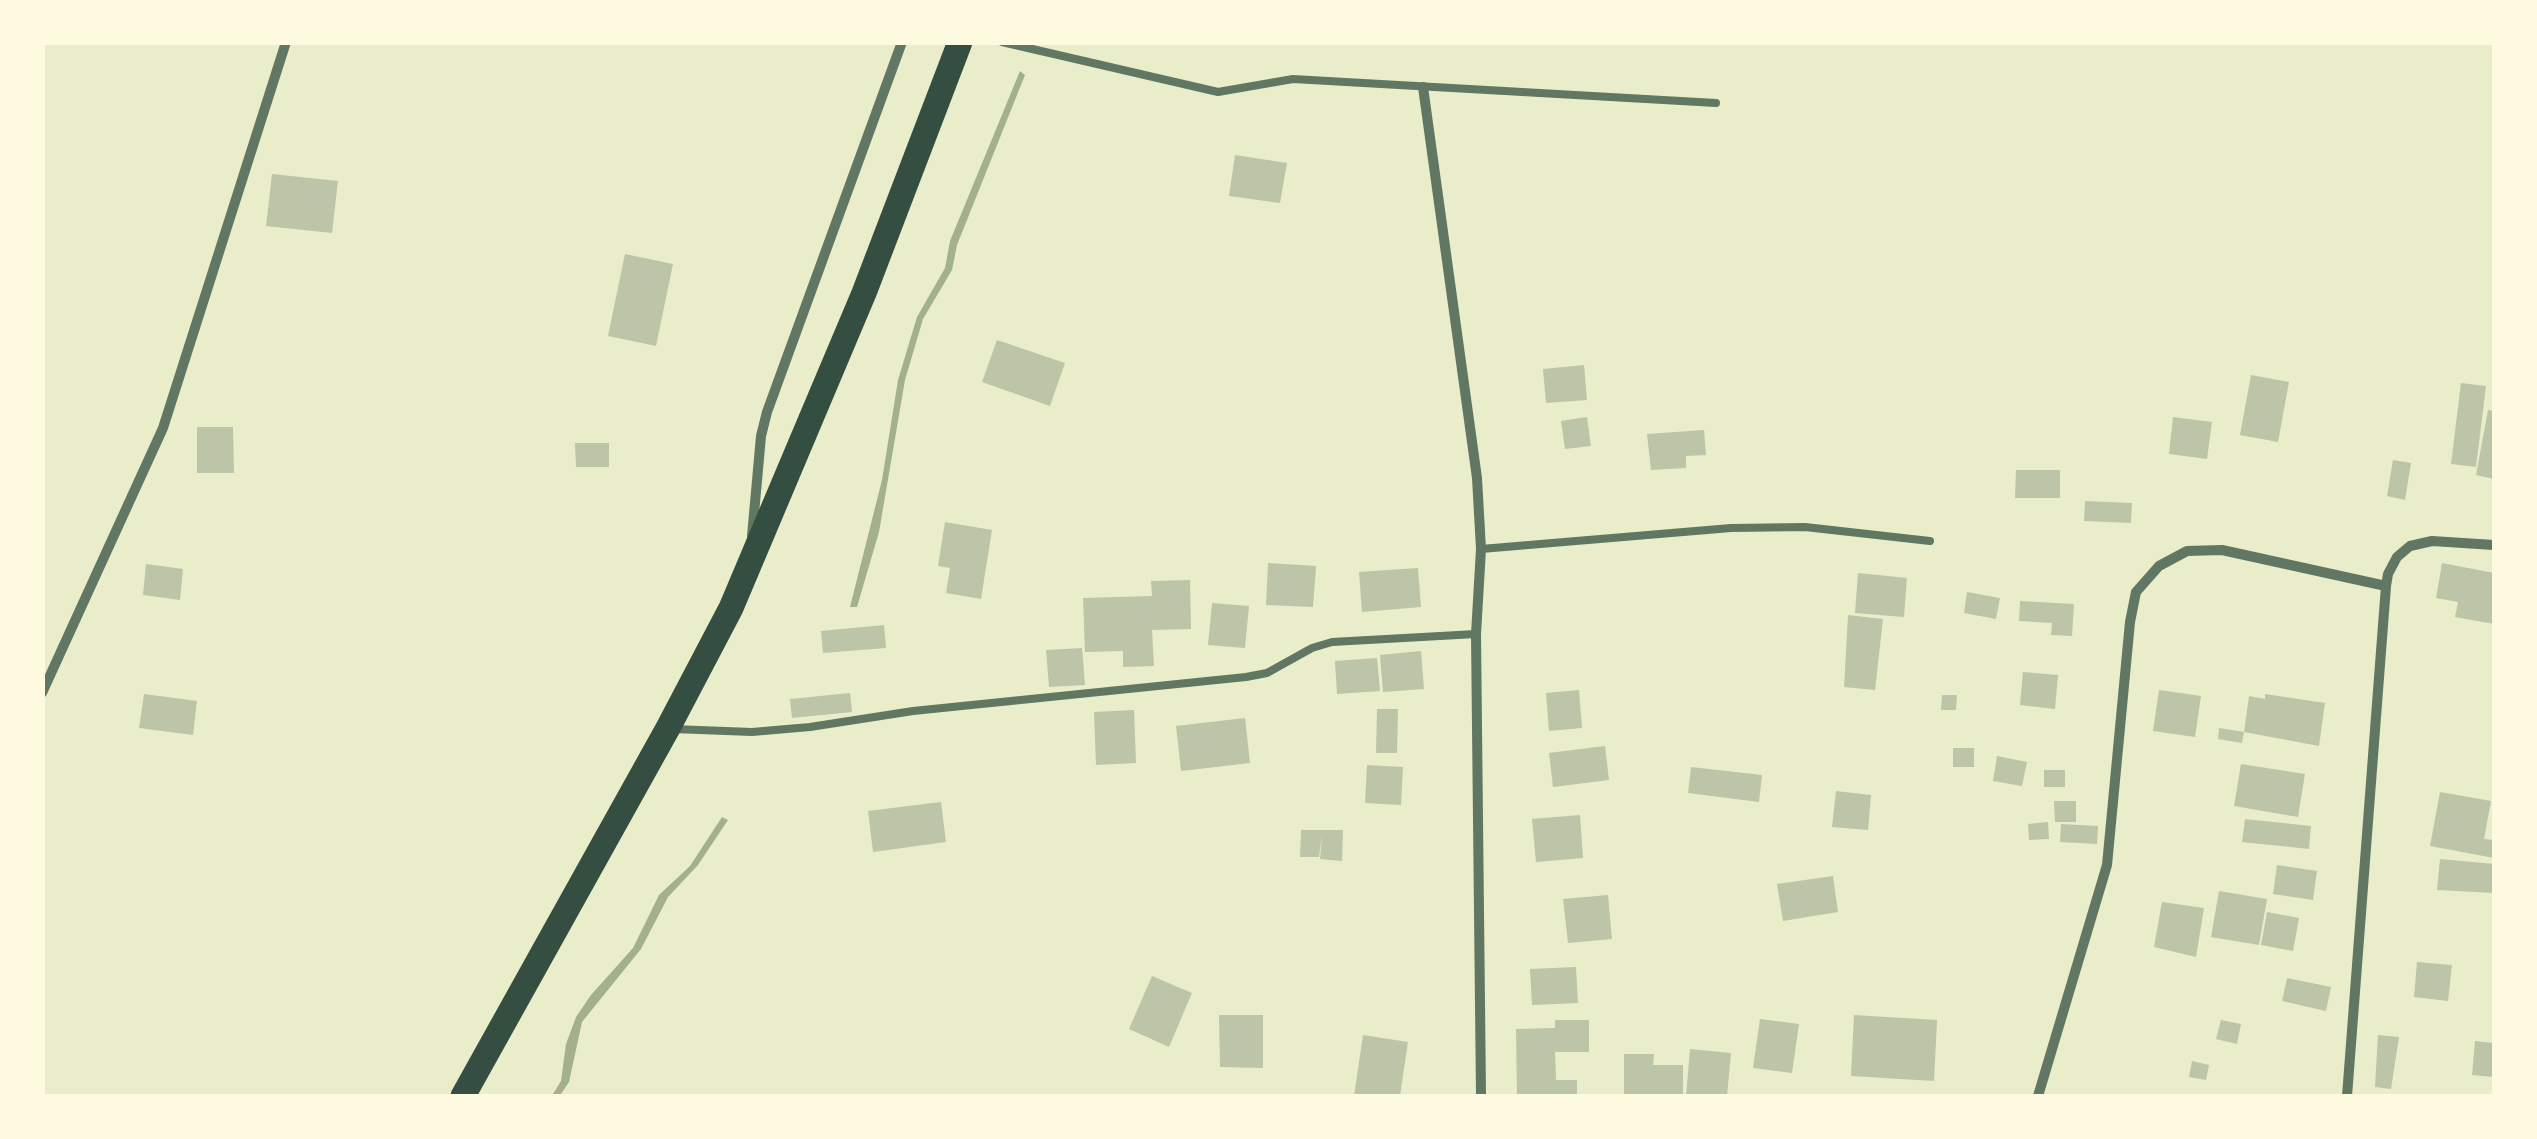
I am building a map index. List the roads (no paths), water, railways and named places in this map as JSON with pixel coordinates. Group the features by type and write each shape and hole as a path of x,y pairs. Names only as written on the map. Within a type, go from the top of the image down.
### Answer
{"main road":[{"path":"462,1096 668,728 749,568 864,293 960,42"}],"street":[{"path":"42,693 163,428 286,42"},
{"path":"749,568 761,436 902,42"},
{"path":"1422,86 1477,478 1481,549 1476,634 1481,1096"},
{"path":"2347,1096 2388,574 2397,557 2410,546 2432,541 2494,545"},
{"path":"2038,1096 2108,865 2136,592 2158,566 2186,551 2222,550 2386,586"}],"lane":[{"path":"1002,42 1218,92 1294,79 1716,103"},
{"path":"1481,549 1731,528 1806,527 1930,541"},
{"path":"668,728 771,730 1246,676 1267,672 1332,642 1476,634"}]}
